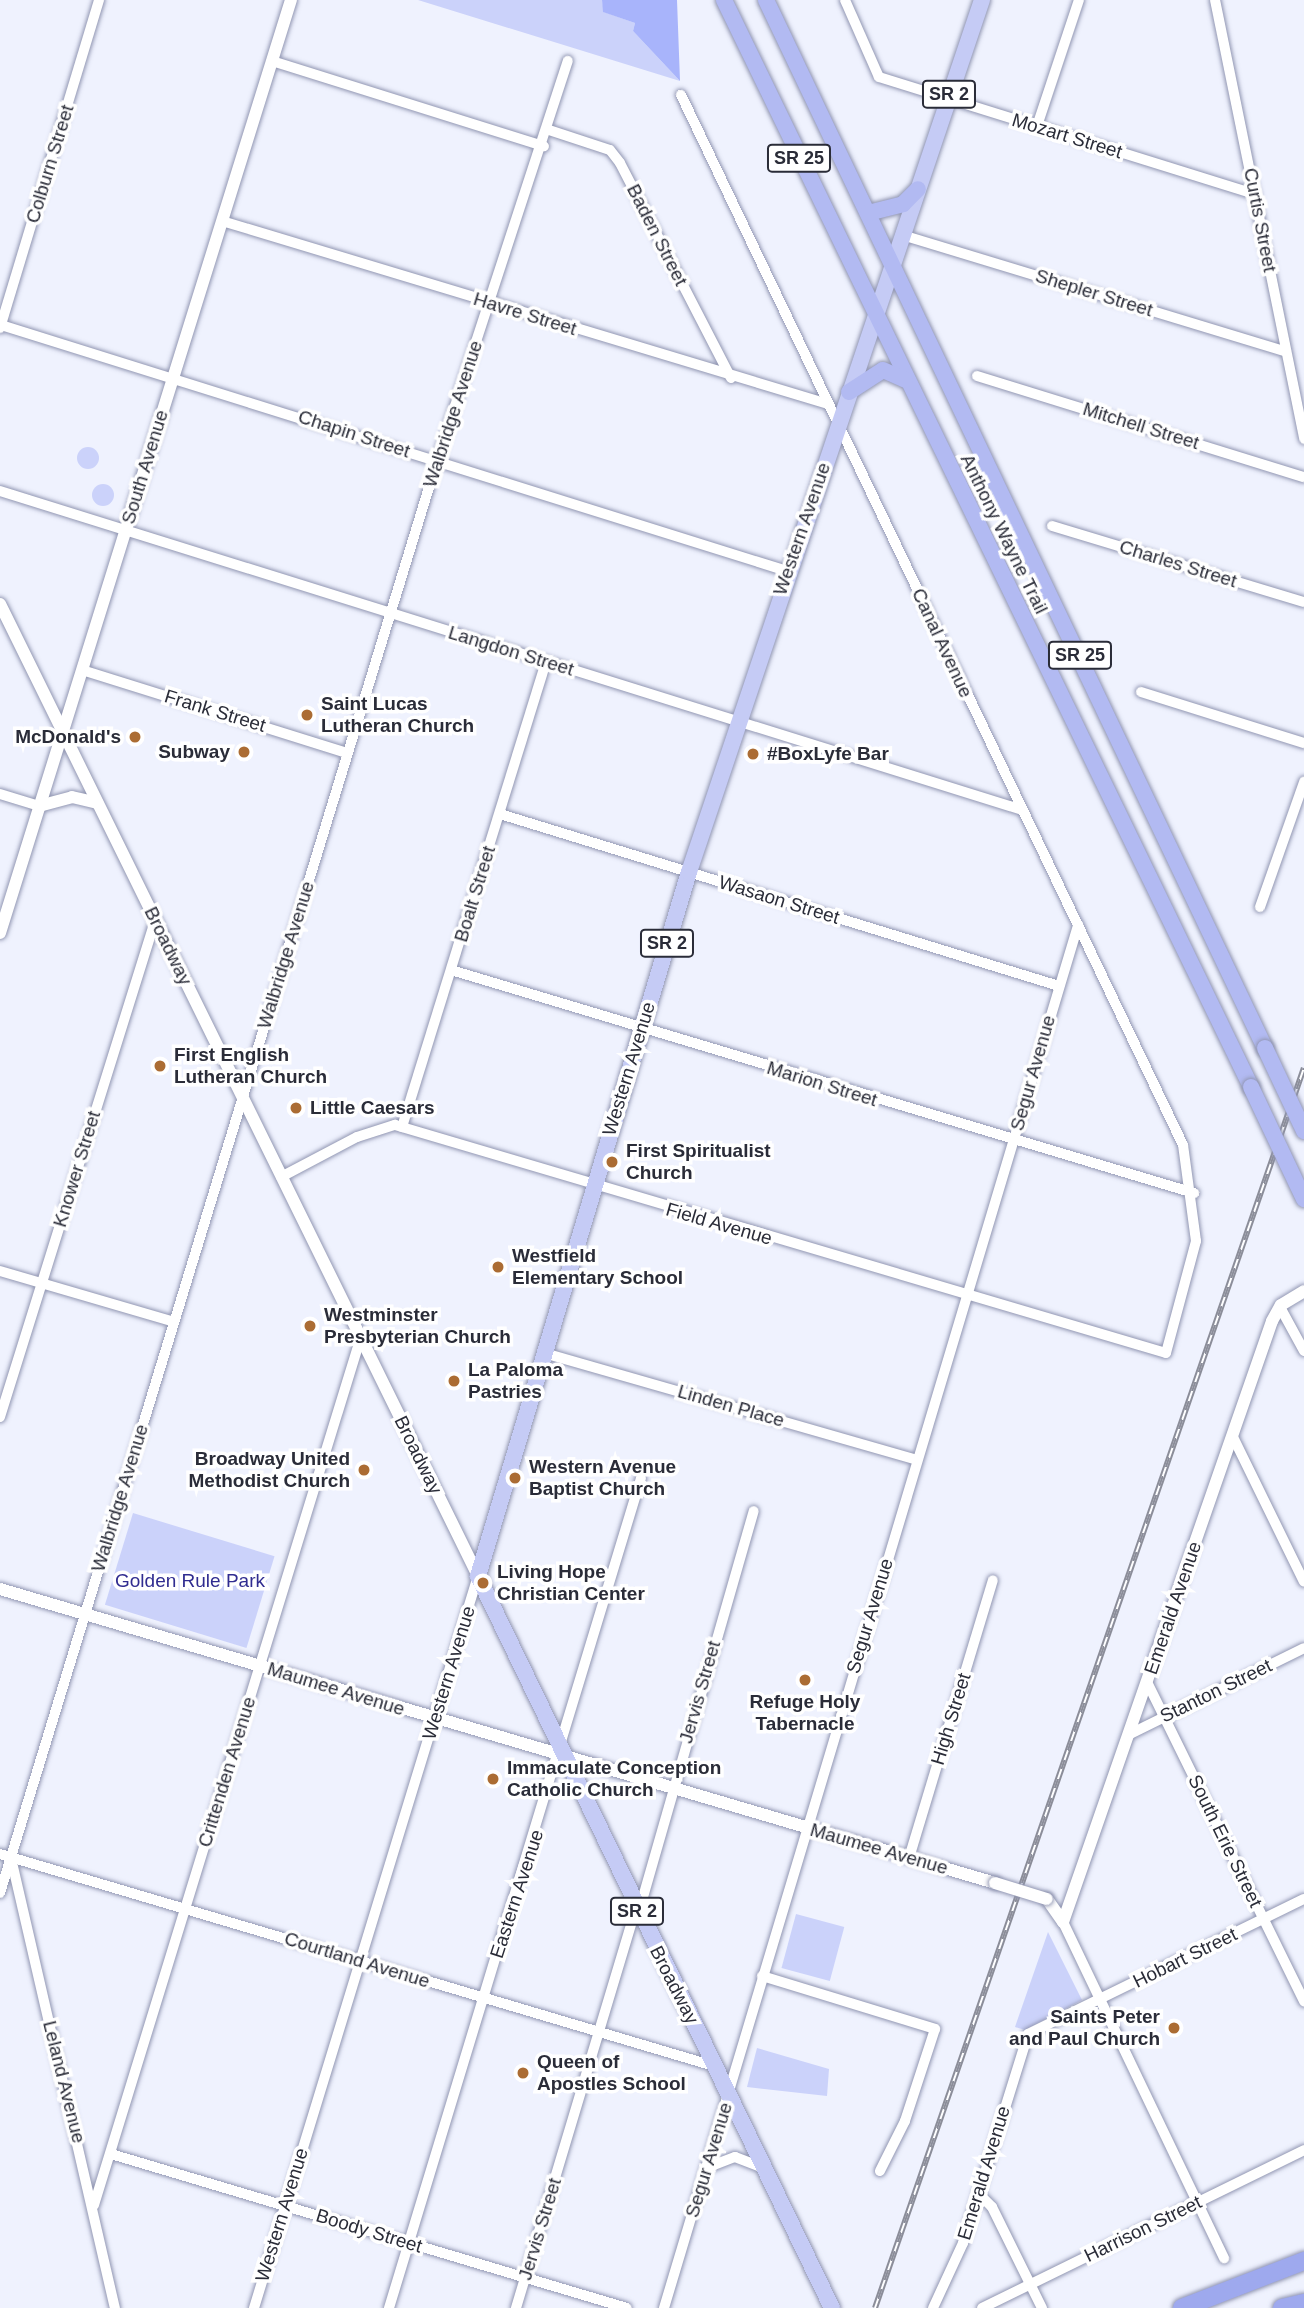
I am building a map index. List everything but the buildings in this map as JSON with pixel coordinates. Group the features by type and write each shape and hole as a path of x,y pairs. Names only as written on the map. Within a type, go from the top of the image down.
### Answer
{"highway":[{"name":"Anthony Wayne Trail","path":"724,0 874,317 1304,1199"},
{"name":"Anthony Wayne Trail","path":"766,0 1304,1131"},
{"path":"868,213 903,204 918,189"},
{"path":"849,392 883,370 905,380"},
{"path":"1182,2308 1304,2260"},
{"path":"1282,2308 1304,2302"}],"main road":[{"name":"Western Avenue","path":"478,1576 689,872 982,0"},
{"name":"Broadway","path":"478,1576 560,1755 832,2308"}],"street":[{"name":"Colburn Street","path":"0,326 99,0"},
{"name":"South Avenue","path":"0,933 291,0"},
{"name":"Mozart Street","path":"845,0 879,77 1255,194"},
{"path":"1037,126 1079,0"},
{"name":"Curtis Street","path":"1215,0 1304,439"},
{"path":"272,61 544,146"},
{"name":"Walbridge Avenue","path":"0,1893 437,461 544,146 568,61"},
{"name":"Canal Avenue","path":"681,95 1183,1145 1194,1193 1196,1241 1166,1353"},
{"name":"Baden Street","path":"549,130 610,150 620,163 731,378"},
{"name":"Havre Street","path":"222,221 731,378 828,404"},
{"name":"Shepler Street","path":"902,235 1286,352"},
{"name":"Chapin Street","path":"0,326 173,377 788,571"},
{"name":"Mitchell Street","path":"977,376 1304,477"},
{"name":"Langdon Street","path":"0,491 1022,810"},
{"name":"Charles Street","path":"1052,526 1304,602"},
{"name":"Broadway","path":"0,604 478,1576"},
{"name":"Boalt Street","path":"402,1127 547,662"},
{"name":"Frank Street","path":"82,670 347,753"},
{"path":"1142,692 1304,743"},
{"path":"1259,907 1304,782"},
{"path":"0,794 39,806 72,797 97,803"},
{"name":"Wasaon Street","path":"500,814 1059,986"},
{"name":"Knower Street","path":"0,1417 155,921"},
{"name":"Segur Avenue","path":"664,2308 1078,926"},
{"name":"Marion Street","path":"451,970 640,1030 1194,1193"},
{"name":"Field Avenue","path":"281,1177 357,1137 402,1127 594,1187 1166,1353"},
{"path":"0,1270 174,1322"},
{"path":"1304,1291 1284,1303 1304,1351"},
{"name":"Emerald Avenue","path":"1063,1922 1233,1437 1284,1303"},
{"name":"Crittenden Avenue","path":"94,2204 360,1340"},
{"name":"Linden Place","path":"544,1353 916,1460"},
{"path":"1233,1437 1304,1582"},
{"name":"Eastern Avenue","path":"389,2308 560,1755 641,1478"},
{"name":"Jervis Street","path":"516,2308 598,2031 637,1911 754,1511"},
{"name":"Western Avenue","path":"254,2308 478,1576"},
{"name":"High Street","path":"909,1858 993,1580"},
{"name":"Maumee Avenue","path":"0,1589 1047,1899 1063,1922"},
{"name":"Stanton Street","path":"1128,1735 1304,1648"},
{"name":"South Erie Street","path":"1147,1682 1304,2001"},
{"name":"Courtland Avenue","path":"0,1854 714,2066"},
{"name":"Leland Avenue","path":"11,1857 94,2204 115,2308"},
{"name":"Hobart Street","path":"1028,2034 1304,1899"},
{"path":"1063,1922 1097,2000 1224,2258"},
{"path":"762,1976 935,2029 901,2130 880,2171"},
{"name":"Emerald Avenue","path":"933,2308 978,2193 1028,2034"},
{"name":"Harrison Street","path":"982,2308 1304,2150"},
{"name":"Boody Street","path":"111,2154 627,2308"},
{"path":"706,2168 735,2157 763,2168"},
{"path":"978,2193 992,2207 1042,2308"}],"green space":[{"path":"418,0 602,0 604,12 635,23 633,31 680,81"},
{"path":"88,447 96,450 99,458 96,466 88,469 80,466 77,458 80,450"},
{"path":"103,484 111,487 114,495 111,503 103,506 95,503 92,495 95,487"},
{"name":"Golden Rule Park","path":"133,1513 275,1556 246,1648 105,1605"},
{"path":"796,1914 844,1927 830,1981 782,1968"},
{"path":"1048,1932 1082,2000 1025,2030 1015,2027"},
{"path":"757,2048 829,2069 827,2096 747,2087"}],"shaded area":[{"path":"602,0 677,0 680,81 633,31 635,23 603,12"}],"railway":[{"path":"875,2308 1304,1068"}],"place":[{"name":"Saint Lucas Lutheran Church","path":"307,715"},
{"name":"McDonald's","path":"135,737"},
{"name":"Subway","path":"244,752"},
{"name":"#BoxLyfe Bar","path":"753,754"},
{"name":"First English Lutheran Church","path":"160,1066"},
{"name":"Little Caesars","path":"296,1108"},
{"name":"First Spiritualist Church","path":"612,1162"},
{"name":"Westfield Elementary School","path":"498,1267"},
{"name":"Westminster Presbyterian Church","path":"310,1326"},
{"name":"La Paloma Pastries","path":"454,1381"},
{"name":"Broadway United Methodist Church","path":"364,1470"},
{"name":"Western Avenue Baptist Church","path":"515,1478"},
{"name":"Living Hope Christian Center","path":"483,1583"},
{"name":"Refuge Holy Tabernacle","path":"805,1680"},
{"name":"Immaculate Conception Catholic Church","path":"493,1779"},
{"name":"Saints Peter and Paul Church","path":"1174,2028"},
{"name":"Queen of Apostles School","path":"523,2073"}]}
